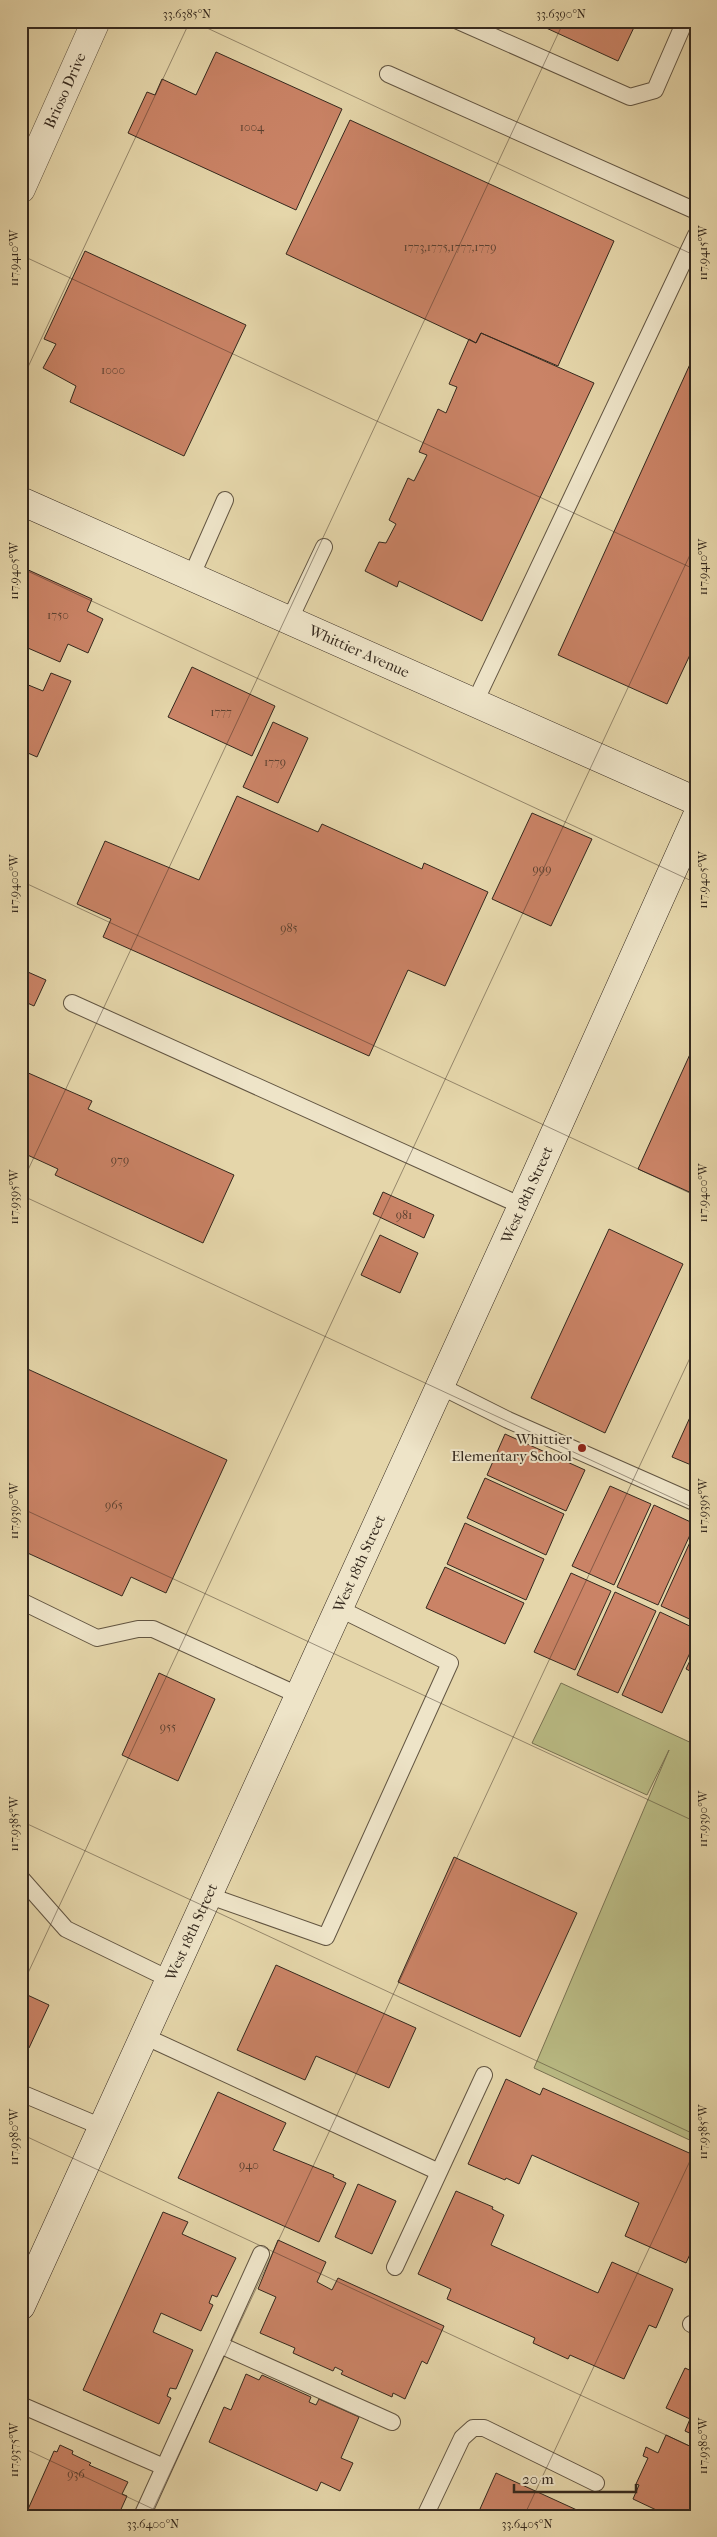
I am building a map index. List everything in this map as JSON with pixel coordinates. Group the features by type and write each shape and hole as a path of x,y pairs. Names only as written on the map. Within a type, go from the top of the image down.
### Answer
{"street":[{"name":"Brioso Drive","path":"21,189 96,21"},
{"name":"Whittier Avenue","path":"21,501 289,622 696,801"},
{"name":"West 18th Street","path":"21,2306 522,1206 696,818"}],"lane":[{"path":"458,21 630,97 655,90 685,21"},
{"path":"388,74 696,212"},
{"path":"474,704 696,235"},
{"path":"191,577 225,500"},
{"path":"289,622 324,547"},
{"path":"72,1004 522,1206"},
{"path":"440,1386 508,1420 696,1503"},
{"path":"21,1601 97,1638 138,1629 153,1629 298,1696"},
{"path":"207,1895 326,1937 450,1663 338,1608"},
{"path":"21,1878 66,1929 169,1979"},
{"path":"144,2036 439,2172"},
{"path":"394,2267 484,2075"},
{"path":"21,2093 102,2127"},
{"path":"142,2516 261,2254"},
{"path":"220,2345 392,2422"},
{"path":"21,2405 164,2467"},
{"path":"425,2516 462,2438 473,2428 484,2428 596,2484"}],"green space":[{"path":"561,1683 696,1745 696,2143 534,2068 669,1750 647,1795 532,1743"}],"building":[{"path":"531,21 637,21 618,61"},
{"path":"216,52 342,109 296,210 128,133 147,92 155,95 162,79 196,95"},
{"path":"350,120 614,241 558,366 481,333 476,343 286,254"},
{"path":"85,251 246,325 184,456 70,402 76,386 43,368 56,344 44,339"},
{"path":"481,333 594,383 482,621 399,581 397,587 365,571 379,542 386,543 396,524 389,520 408,478 414,481 427,455 419,452 438,409 446,413 457,387 449,384 469,339 476,343"},
{"path":"696,351 696,642 667,704 558,655"},
{"path":"24,568 92,599 87,611 103,619 88,653 68,644 60,662 21,645 21,575"},
{"path":"192,667 275,706 252,756 168,717"},
{"path":"51,673 71,681 37,757 21,750 21,682 43,691"},
{"path":"273,722 308,738 278,803 243,787"},
{"path":"237,796 318,832 322,824 422,869 424,863 488,892 445,986 408,970 369,1056 103,937 111,919 77,904 105,841 199,880"},
{"path":"532,813 592,839 551,926 492,899"},
{"path":"21,969 46,980 34,1006 21,1000"},
{"path":"696,1041 696,1195 638,1169"},
{"path":"26,1072 92,1101 88,1109 234,1175 203,1243 55,1175 58,1169 21,1152 21,1080"},
{"path":"383,1192 434,1215 424,1238 373,1214"},
{"name":"Whittier Elementary School","path":"609,1229 683,1264 605,1433 531,1398"},
{"path":"380,1235 418,1253 400,1293 361,1275"},
{"path":"21,1366 227,1460 166,1593 131,1577 122,1596 21,1550"},
{"path":"696,1404 696,1467 672,1457"},
{"name":"Whittier Elementary School","path":"505,1434 585,1470 566,1511 487,1475"},
{"name":"Whittier Elementary School","path":"485,1478 564,1514 546,1555 467,1518"},
{"name":"Whittier Elementary School","path":"610,1486 651,1504 614,1585 572,1566"},
{"path":"654,1505 695,1524 658,1605 617,1587"},
{"path":"465,1523 544,1559 526,1600 447,1564"},
{"path":"696,1529 696,1622 661,1606"},
{"path":"445,1567 524,1603 505,1644 426,1608"},
{"path":"571,1573 611,1591 575,1670 534,1652"},
{"path":"615,1592 656,1611 618,1693 577,1675"},
{"path":"660,1612 696,1629 696,1640 662,1713 622,1695"},
{"path":"696,1648 696,1674 686,1669"},
{"path":"159,1673 215,1699 178,1781 122,1755"},
{"path":"454,1857 577,1913 520,2037 398,1982"},
{"path":"21,1895 28,1898 21,1913"},
{"path":"276,1965 416,2028 389,2088 316,2056 305,2080 237,2050"},
{"path":"21,1992 49,2005 29,2048 21,2044"},
{"path":"506,2079 540,2095 543,2088 696,2156 696,2241 686,2263 625,2236 639,2203 532,2155 519,2184 468,2164"},
{"path":"218,2092 286,2123 273,2150 334,2175 333,2177 346,2183 319,2242 178,2178"},
{"path":"358,2184 396,2201 372,2254 335,2237"},
{"path":"456,2191 493,2207 492,2209 504,2215 491,2245 598,2293 612,2262 673,2289 656,2328 649,2325 624,2379 570,2355 568,2359 533,2343 535,2338 447,2299 451,2289 418,2274"},
{"path":"163,2212 188,2222 182,2234 236,2258 217,2297 212,2295 209,2303 213,2305 201,2331 161,2313 153,2332 193,2350 176,2389 170,2388 167,2396 171,2398 159,2424 83,2390"},
{"path":"278,2240 326,2262 317,2282 332,2290 338,2278 444,2326 427,2364 422,2361 405,2399 393,2393 392,2397 341,2374 343,2371 335,2367 333,2371 293,2353 295,2348 260,2333 276,2297 258,2289"},
{"path":"685,2368 696,2373 696,2436 685,2431 690,2419 666,2408"},
{"path":"246,2374 259,2380 262,2375 311,2397 309,2402 316,2405 319,2399 359,2417 341,2458 353,2463 340,2491 321,2482 317,2491 209,2442 224,2407 231,2410"},
{"path":"666,2435 696,2449 696,2516 669,2516 633,2499 639,2485 636,2484 648,2458 643,2456 646,2447 658,2453"},
{"path":"60,2445 73,2451 72,2454 91,2463 89,2465 128,2482 122,2494 127,2496 118,2516 25,2516 54,2451 57,2452"},
{"path":"496,2473 590,2516 494,2516 480,2509"}],"place":[{"name":"Whittier Elementary School","path":"582,1448"}]}
